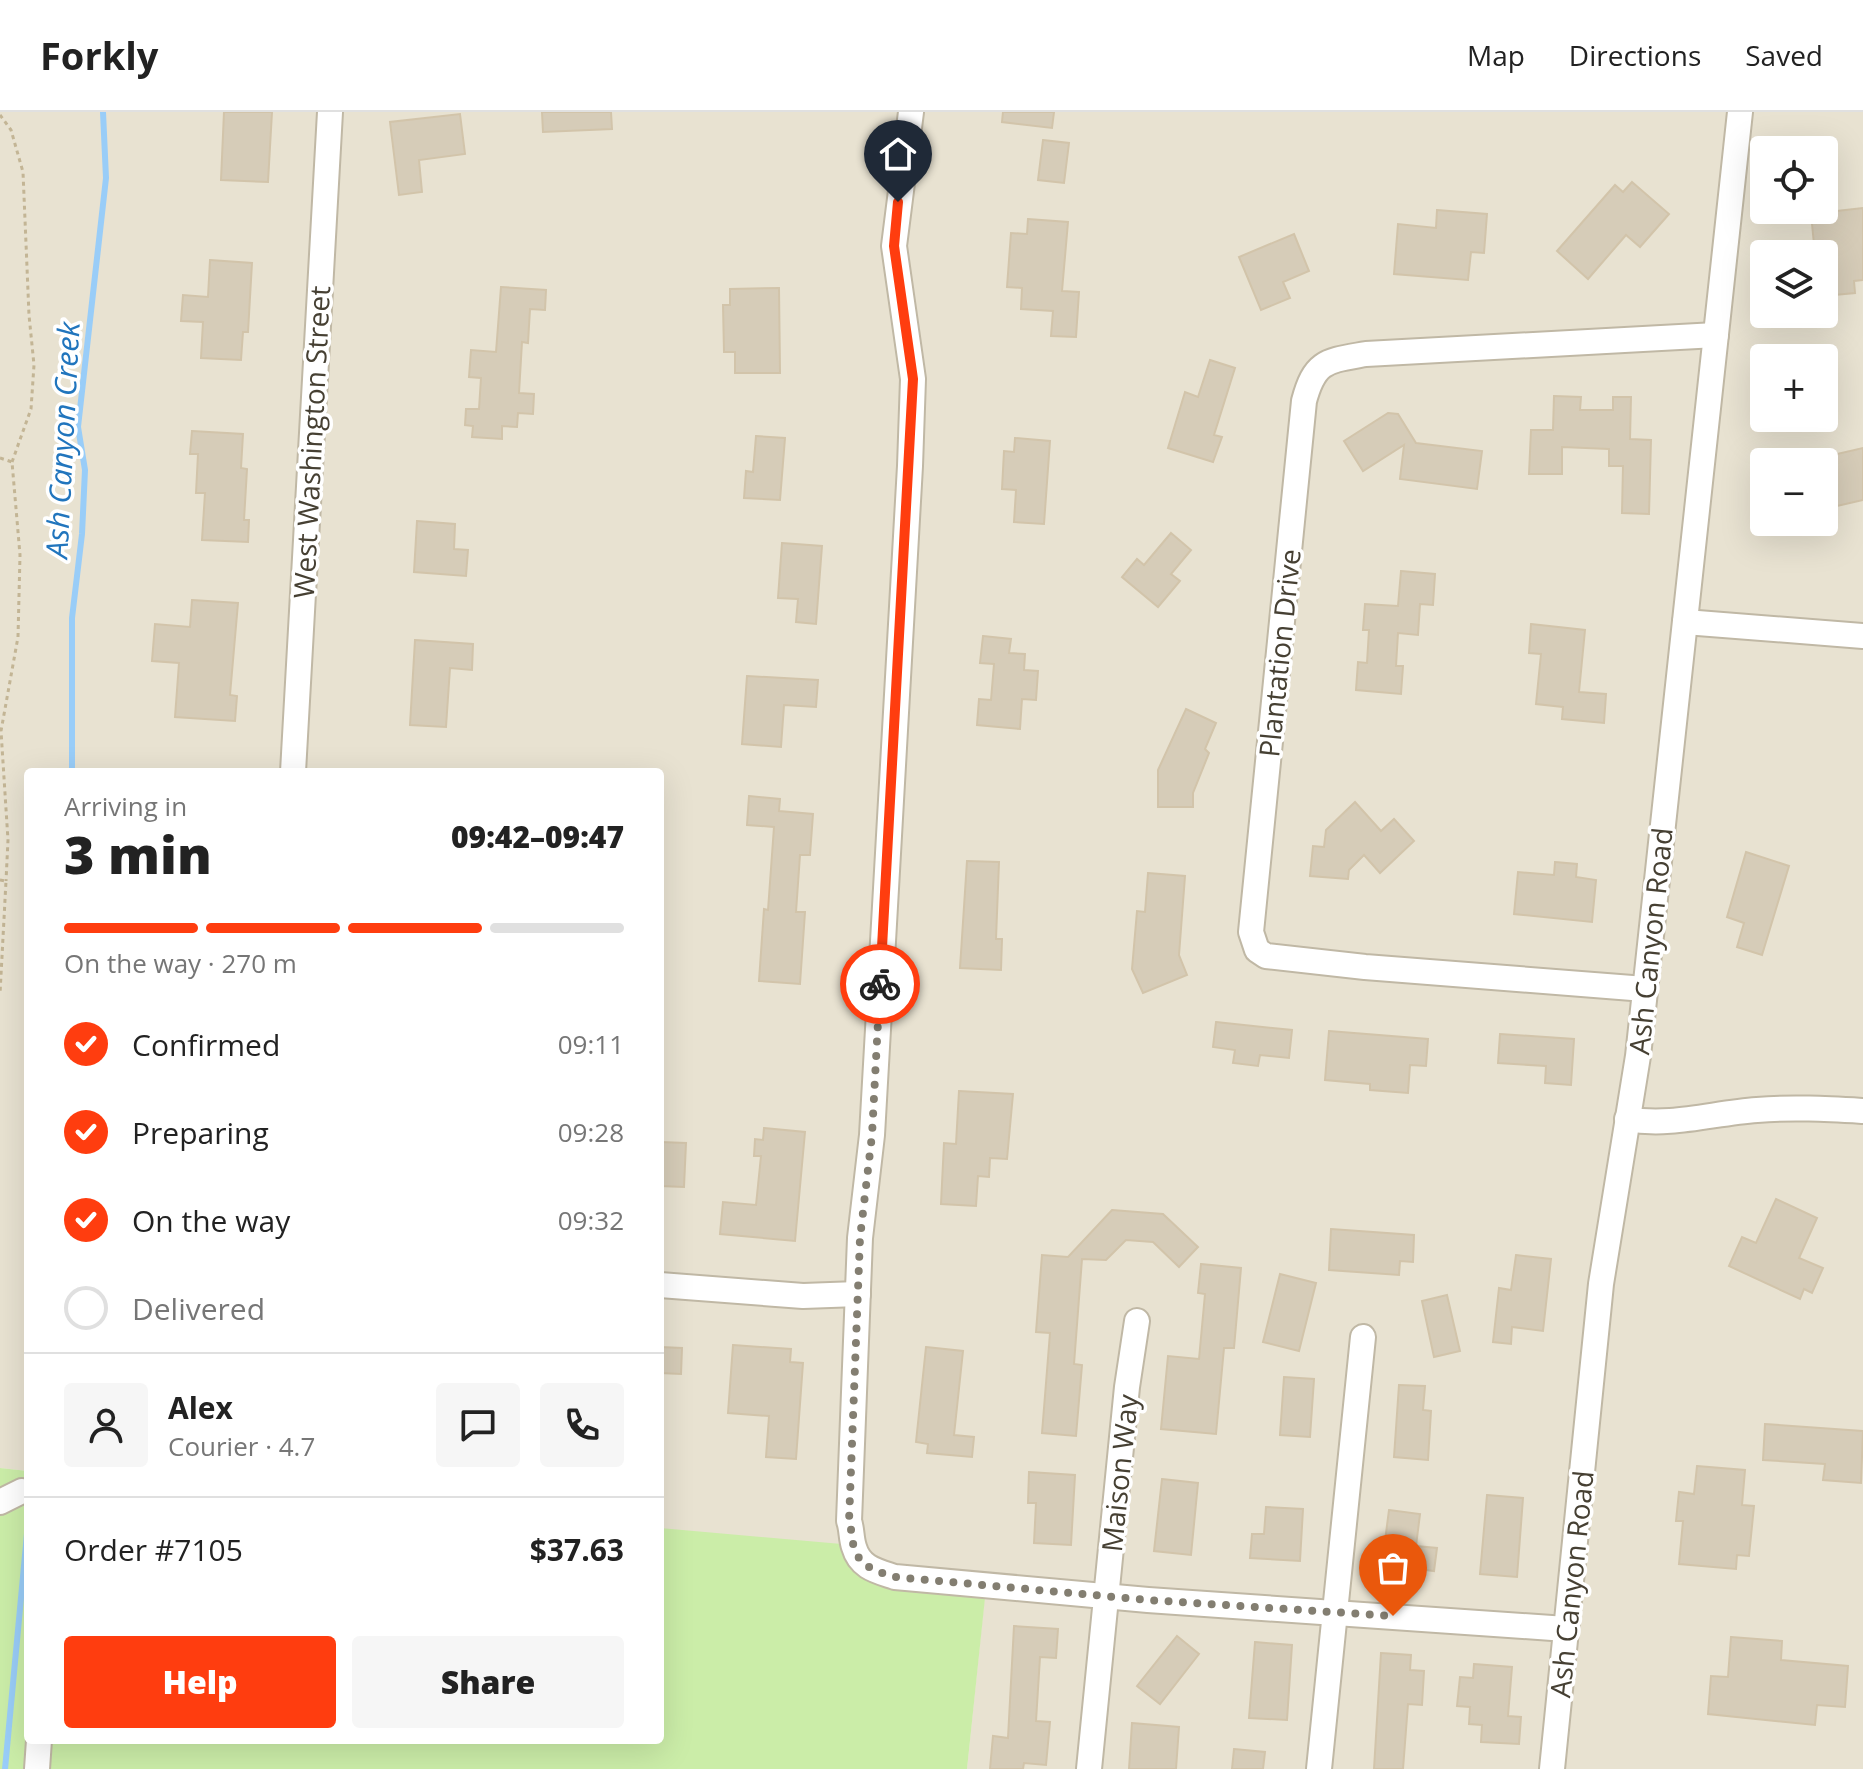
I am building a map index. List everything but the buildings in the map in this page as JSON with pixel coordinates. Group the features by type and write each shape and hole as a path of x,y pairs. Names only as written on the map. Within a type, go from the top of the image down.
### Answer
{"street":[{"name":"West Washington Street","path":"293,768 330,112"},
{"path":"911,112 894,246 913,379 874,1103 860,1238 849,1521 858,1557 869,1569 895,1577 1566,1629"},
{"name":"Ash Canyon Road","path":"1558,1768 1566,1629 1601,1284 1638,1056 1740,112"},
{"name":"Plantation Drive","path":"1645,989 1365,967 1266,956 1257,950 1251,932 1304,401 1311,377 1324,364 1366,354 1716,335"},
{"path":"1685,622 1863,636"},
{"path":"1627,1119 1648,1123 1792,1108 1863,1111"},
{"path":"664,1285 803,1296 858,1294"},
{"name":"Maison Way","path":"1089,1769 1127,1387 1137,1321"},
{"path":"1319,1769 1363,1337"},
{"path":"0,1502 24,1491"},
{"path":"37,1769 39,1744"}],"path":[{"path":"0,115 11,130 23,172 34,365 31,409 12,462 20,568 18,637 1,731 8,840 3,880 0,994"},
{"path":"0,458 12,462"}],"shaded area":[{"path":"0,112 1863,112 1863,1769 967,1769 986,1585 664,1546 664,768 24,768 24,1471 0,1468"}],"green space":[{"path":"0,1468 24,1471 24,1744 664,1744 664,1528 853,1545 895,1577 985,1598 967,1769 0,1769"}],"waterway":[{"name":"Ash Canyon Creek","path":"72,768 72,618 82,534 85,470 78,427 106,178 103,112"},
{"name":"Ash Canyon Creek","path":"5,1769 24,1566"}],"way so far":[{"path":"880,984 872,1135 860,1238 849,1521 858,1557 869,1569 895,1577 1148,1600 1393,1616"}],"route":[{"path":"880,984 913,379 894,246 898,202"}]}
